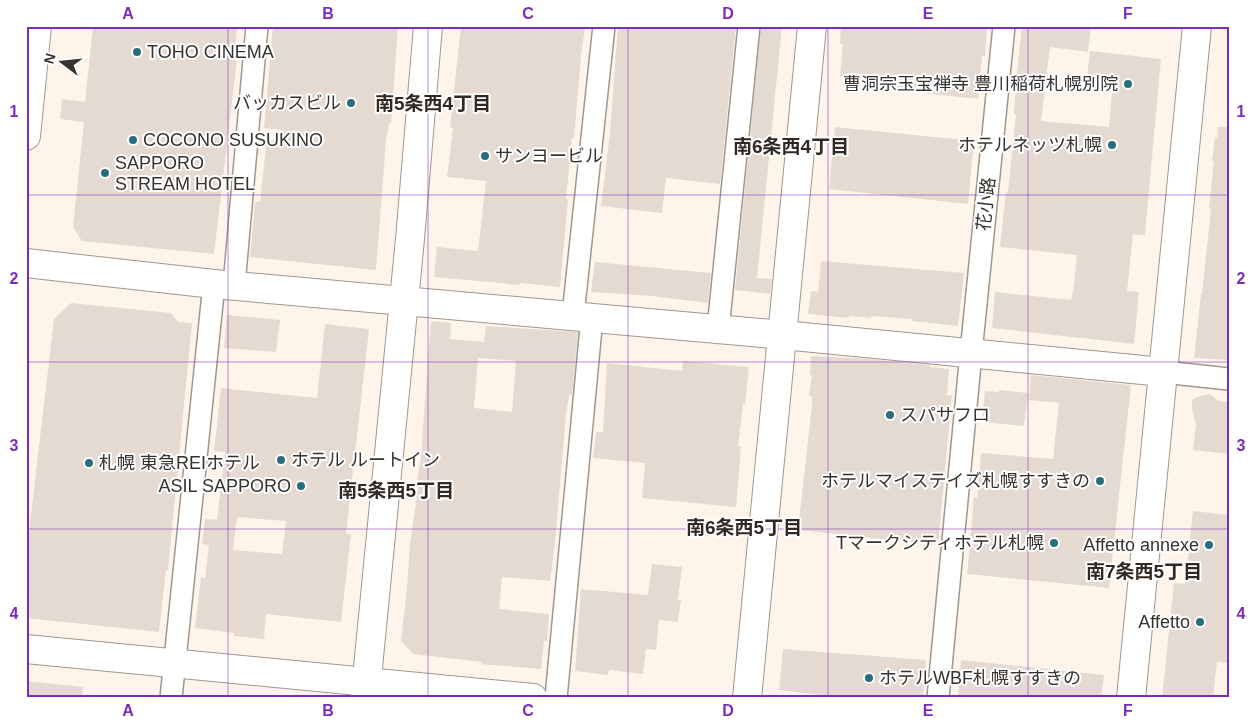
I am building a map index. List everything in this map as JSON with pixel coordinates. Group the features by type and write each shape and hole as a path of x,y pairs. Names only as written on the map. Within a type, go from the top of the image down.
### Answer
{"street":[{"path":"26,136 37,26"},
{"path":"172,698 174,663 257,26"},
{"path":"366,690 428,26"},
{"path":"556,698 604,26"},
{"path":"718,329 749,26"},
{"path":"747,698 812,26"},
{"name":"花小路","path":"938,698 1004,26"},
{"path":"1131,698 1196,26"},
{"path":"26,263 224,285 971,352 1229,379"},
{"path":"26,649 174,663 366,690 533,698"}],"building":[{"name":"COCONO SUSUKINO","path":"93,26 237,26 236,67 214,254 82,241 73,227 84,122 60,119 62,99 85,102"},
{"path":"273,26 398,26 391,123 389,123 386,141 376,270 250,257 255,202 260,202 266,147 284,130 264,128"},
{"path":"461,26 572,26 585,28 566,199 568,199 560,287 434,277 437,247 478,251 486,181 447,177 453,128 450,128"},
{"path":"618,26 736,26 720,184 666,178 662,213 601,206 610,133"},
{"path":"761,26 782,26 757,278 772,279 770,294 735,290"},
{"path":"841,26 987,26 985,56 982,56 978,99 904,91 904,88 872,84 873,79 840,76 843,44 840,44"},
{"path":"1022,26 1091,26 1088,52 1050,47 1041,121 1109,127 1113,81 1087,78 1090,51 1161,59 1145,235 1133,234 1127,291 1139,292 1134,344 992,328 995,292 1071,300 1077,255 1000,247 1016,115 1014,114 1016,82"},
{"path":"835,127 974,141 968,204 829,189"},
{"path":"1218,127 1229,127 1229,360 1194,358 1211,209 1209,208 1214,161 1212,161"},
{"path":"821,261 964,273 958,326 912,321 912,319 871,316 871,318 849,316 849,318 808,314 811,291 818,292"},
{"path":"595,262 711,273 708,303 652,296 591,292"},
{"path":"71,303 171,313 178,322 192,323 168,570 166,570 159,632 26,618 26,557 54,319"},
{"path":"227,315 280,320 276,352 224,348"},
{"path":"431,321 451,323 450,339 484,342 486,326 578,332 572,395 569,395 566,415 550,581 502,577 499,609 549,614 547,641 544,641 541,669 481,664 482,662 413,654 401,641 421,456","holes":["478,358 516,361 512,412 474,408"]},
{"path":"325,324 369,329 346,534 351,534 341,622 266,614 264,639 234,636 234,633 195,628 201,577 205,578 209,545 202,544 205,519 217,520 225,452 214,451 221,388 317,398","holes":["237,517 286,521 282,554 233,550"]},
{"path":"811,356 868,359 930,365 930,367 949,369 947,395 952,395 938,545 798,530 812,405 812,396 809,396 812,375 810,375"},
{"path":"683,361 749,367 738,446 741,446 736,507 642,498 645,463 593,458 596,432 603,432 607,363 682,371"},
{"path":"1031,375 1131,385 1109,588 967,574 974,497 977,498 981,453 1053,459 1059,403 1029,400"},
{"path":"999,390 1028,393 1024,426 982,422 985,391 999,392"},
{"path":"1210,394 1219,401 1229,402 1229,454 1193,450 1196,424 1192,400"},
{"path":"1193,511 1229,515 1229,663 1217,662 1213,698 1162,698 1174,583 1185,584"},
{"path":"652,564 682,567 678,600 681,600 678,622 659,620 656,650 646,649 643,674 609,670 608,675 575,671 581,589 648,595"},
{"path":"783,649 926,660 923,698 846,698 779,690"},
{"path":"961,660 1104,675 1101,698 958,698"},
{"path":"26,681 83,687 82,698 26,698"}],"place":[{"name":"TOHO CINEMA","path":"137,52"},
{"name":"曹洞宗玉宝禅寺 豊川稲荷札幌別院","path":"1128,84"},
{"name":"バッカスビル","path":"351,103"},
{"name":"COCONO SUSUKINO","path":"133,140"},
{"name":"ホテルネッツ札幌","path":"1112,145"},
{"name":"サンヨービル","path":"485,156"},
{"name":"SAPPORO STREAM HOTEL","path":"105,173"},
{"name":"スパサフロ","path":"890,415"},
{"name":"ホテル ルートイン","path":"281,460"},
{"name":"札幌 東急REIホテル","path":"89,463"},
{"name":"ホテルマイステイズ札幌すすきの","path":"1100,481"},
{"name":"ASIL SAPPORO","path":"301,486"},
{"name":"Tマークシティホテル札幌","path":"1054,543"},
{"name":"Affetto annexe","path":"1209,545"},
{"name":"Affetto","path":"1200,622"},
{"name":"ホテルWBF札幌すすきの","path":"869,678"}],"district":[{"name":"南5条西4丁目","path":"433,103"},
{"name":"南6条西4丁目","path":"791,146"},
{"name":"南5条西5丁目","path":"396,490"},
{"name":"南6条西5丁目","path":"744,527"},
{"name":"南7条西5丁目","path":"1144,571"}]}
